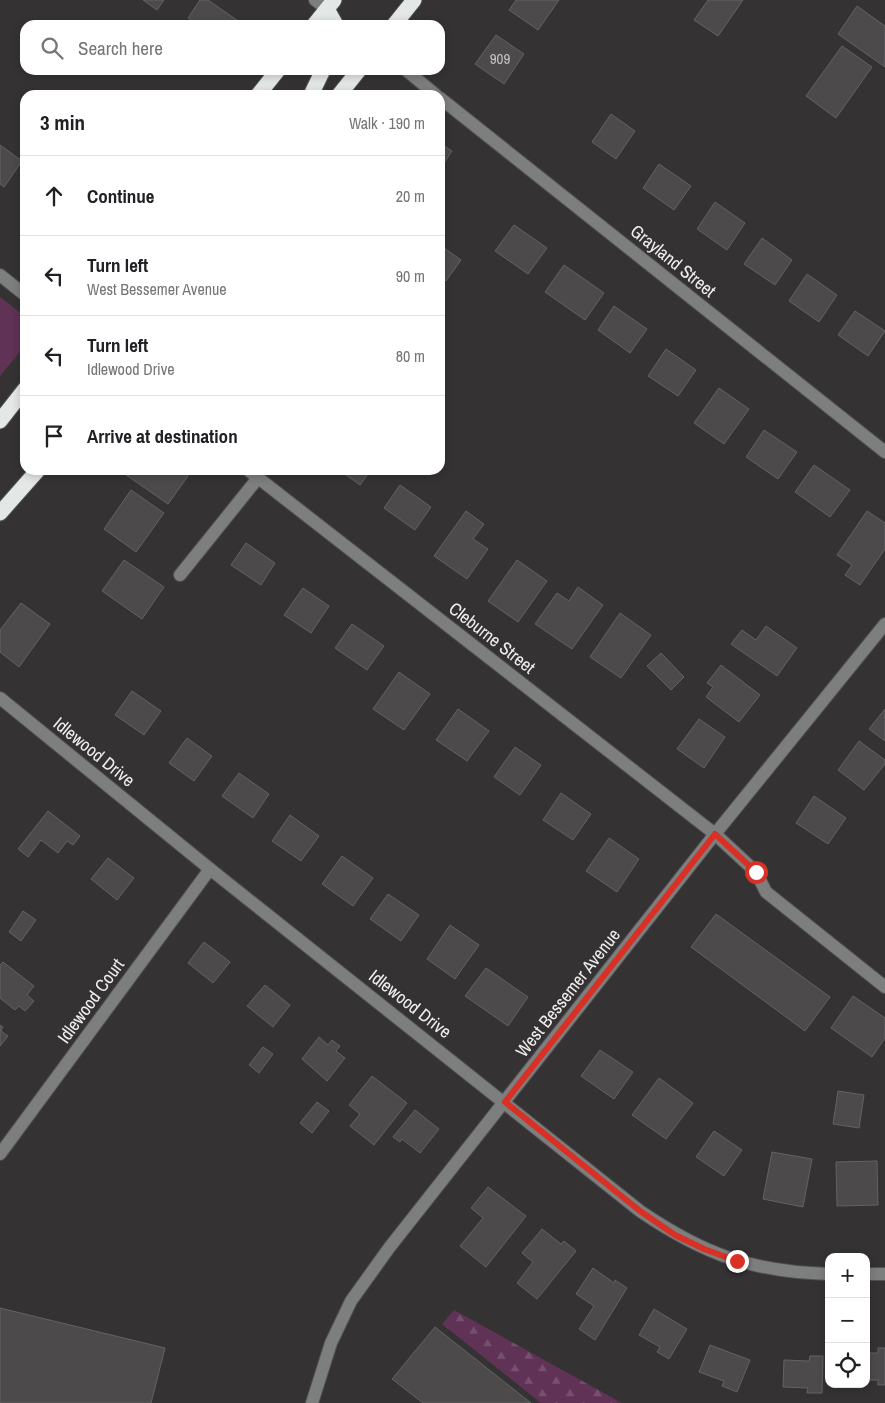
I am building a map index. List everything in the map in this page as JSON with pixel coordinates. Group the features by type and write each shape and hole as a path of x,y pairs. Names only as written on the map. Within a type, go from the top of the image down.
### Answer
{"highway":[{"path":"398,20 414,0"},
{"path":"316,20 325,3"},
{"path":"325,3 334,20"},
{"path":"262,90 274,75"},
{"path":"313,90 321,75"},
{"path":"343,90 355,75"},
{"path":"0,421 20,395"},
{"path":"0,513 34,475"}],"street":[{"path":"412,75 430,90"},
{"name":"Grayland Street","path":"445,102 885,452"},
{"path":"0,275 20,291"},
{"path":"180,575 252,475"},
{"name":"Cleburne Street","path":"254,475 715,834 756,872 766,892 885,987"},
{"name":"West Bessemer Avenue","path":"312,1403 331,1344 351,1301 389,1248 715,834 885,624"},
{"name":"Idlewood Drive","path":"0,698 210,869 640,1211 675,1235 704,1249 737,1261 768,1269 825,1274"},
{"name":"Idlewood Court","path":"0,1154 210,869"},
{"path":"870,1274 885,1274"}],"green space":[{"path":"0,297 20,313 20,352 0,376"},
{"path":"454,1310 622,1403 541,1403 442,1324"}],"building":[{"path":"143,0 164,0 157,10"},
{"path":"200,0 208,0 237,20 191,20 188,18"},
{"path":"516,0 559,0 538,30 509,10"},
{"path":"708,0 743,0 718,36 694,20"},
{"path":"857,6 885,26 885,67 838,34"},
{"path":"496,35 524,54 504,84 475,64"},
{"path":"842,46 872,67 836,118 806,96"},
{"path":"611,114 635,131 616,159 592,142"},
{"path":"0,145 20,160 20,164 4,187 0,184"},
{"path":"445,146 452,151 445,162"},
{"path":"659,164 691,186 674,210 643,188"},
{"path":"715,202 745,223 727,250 697,229"},
{"path":"514,225 547,248 528,274 495,251"},
{"path":"762,238 792,260 775,285 744,264"},
{"path":"445,249 461,260 445,280"},
{"path":"564,265 604,293 585,320 545,292"},
{"path":"807,274 837,295 819,322 789,301"},
{"path":"614,306 647,329 630,353 598,330"},
{"path":"855,311 885,331 868,356 838,335"},
{"path":"666,349 696,370 678,396 648,376"},
{"path":"719,388 749,409 724,444 694,423"},
{"path":"764,430 797,452 778,479 746,457"},
{"path":"814,465 850,490 830,517 795,492"},
{"path":"126,475 188,476 168,504"},
{"path":"346,475 367,475 360,485"},
{"path":"400,485 431,507 415,530 384,508"},
{"path":"131,490 164,513 136,552 104,529"},
{"path":"466,511 484,524 473,539 488,549 467,579 434,556"},
{"path":"867,511 885,523 885,549 860,585 845,575 852,565 837,555"},
{"path":"246,543 275,563 261,585 231,565"},
{"path":"124,560 164,587 142,619 102,591"},
{"path":"517,560 547,581 518,622 488,601"},
{"path":"578,587 603,605 572,649 535,624 557,593 569,601"},
{"path":"303,588 329,606 311,633 284,615"},
{"path":"21,603 50,624 19,667 0,652 0,630"},
{"path":"620,613 651,635 621,678 590,657"},
{"path":"352,624 384,646 367,670 335,648"},
{"path":"766,626 797,648 777,676 731,644 742,630 756,640"},
{"path":"661,653 684,677 671,690 647,666"},
{"path":"721,665 760,695 739,722 706,697 713,687 707,683"},
{"path":"399,672 430,694 404,730 373,709"},
{"path":"132,691 161,711 144,735 115,715"},
{"path":"458,709 489,731 467,761 436,740"},
{"path":"885,709 885,741 869,729"},
{"path":"699,719 725,737 704,768 677,749"},
{"path":"187,738 212,756 194,781 169,763"},
{"path":"859,741 885,760 885,764 864,790 838,770"},
{"path":"515,747 541,765 520,795 494,777"},
{"path":"239,773 269,794 253,818 222,796"},
{"path":"561,793 591,814 573,840 543,820"},
{"path":"814,796 846,818 828,844 796,823"},
{"path":"48,811 80,836 73,845 67,841 58,853 41,840 28,857 18,849"},
{"path":"290,815 319,836 301,861 272,841"},
{"path":"609,838 639,859 617,892 586,871"},
{"path":"342,856 373,878 353,906 322,884"},
{"path":"108,858 134,878 117,900 91,879"},
{"path":"388,894 419,915 401,941 370,919"},
{"path":"23,911 36,920 21,941 9,932"},
{"path":"716,914 830,997 805,1031 691,947"},
{"path":"450,925 479,945 455,979 427,959"},
{"path":"204,942 230,962 213,983 188,963"},
{"path":"3,962 34,986 27,995 34,1001 25,1011 19,1006 15,1010 0,998 0,965"},
{"path":"486,968 528,997 508,1026 465,996"},
{"path":"265,985 290,1005 273,1027 247,1006"},
{"path":"853,996 885,1018 885,1038 872,1057 831,1028"},
{"path":"0,1025 3,1027 1,1031 8,1036 0,1046"},
{"path":"319,1037 328,1045 332,1040 340,1046 336,1051 345,1058 327,1081 302,1059"},
{"path":"263,1047 273,1054 259,1073 249,1065"},
{"path":"600,1050 633,1072 614,1099 581,1076"},
{"path":"372,1076 407,1103 374,1145 350,1126 360,1114 349,1105"},
{"path":"659,1078 693,1103 666,1139 632,1115"},
{"path":"838,1091 864,1095 859,1128 833,1124"},
{"path":"317,1102 329,1111 312,1133 300,1123"},
{"path":"415,1110 439,1129 420,1153 402,1139 400,1142 393,1137"},
{"path":"714,1131 742,1150 724,1176 696,1157"},
{"path":"772,1152 812,1159 803,1207 763,1199"},
{"path":"877,1161 878,1205 837,1206 836,1162"},
{"path":"488,1187 526,1216 486,1267 460,1246 483,1218 471,1208"},
{"path":"542,1229 561,1244 564,1241 576,1251 537,1299 517,1283 533,1262 522,1253"},
{"path":"593,1268 614,1283 615,1280 627,1288 595,1340 579,1329 594,1306 576,1294"},
{"path":"0,1308 165,1348 151,1403 0,1403"},
{"path":"654,1309 687,1329 669,1359 657,1352 660,1347 639,1335"},
{"path":"435,1327 531,1403 423,1403 392,1379"},
{"path":"710,1345 750,1360 737,1392 722,1386 724,1381 699,1372"},
{"path":"878,1348 885,1348 885,1385 878,1385 878,1380 870,1380 870,1353 878,1353"},
{"path":"810,1356 823,1356 822,1393 807,1393 808,1388 783,1387 784,1360 809,1361"}],"route":[{"path":"737,1261 704,1249 675,1235 640,1211 505,1102 715,834 756,872"}]}
